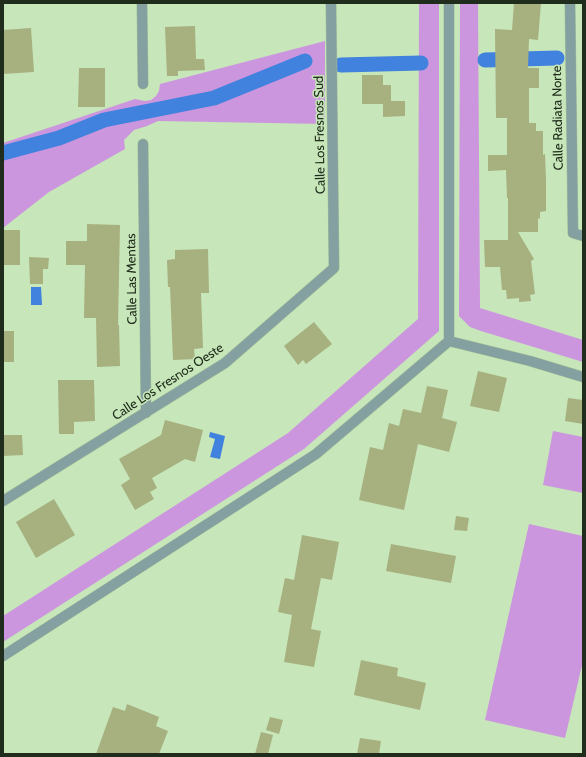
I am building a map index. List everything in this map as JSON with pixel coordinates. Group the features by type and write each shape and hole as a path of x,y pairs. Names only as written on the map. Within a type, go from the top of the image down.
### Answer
{"street":[{"path":"142,3 143,84"},
{"name":"Calle Los Fresnos Sud","path":"331,3 334,268"},
{"path":"3,656 316,454 448,341 449,3"},
{"name":"Calle Radiata Norte","path":"570,3 573,233 583,236"},
{"name":"Calle Las Mentas","path":"144,144 146,413"},
{"name":"Calle Los Fresnos Oeste","path":"3,501 224,364 334,268"},
{"path":"448,341 530,361 583,377"}],"shaded area":[{"path":"419,3 439,3 439,331 304,449 3,642 3,616 288,433 418,319"},
{"path":"460,3 478,3 480,308 583,340 583,362 470,327 459,316"},
{"path":"325,41 325,124 158,121 134,130 124,140 125,149 49,192 3,228 3,143 135,99 145,101 151,100 159,91 160,84"},
{"path":"553,431 583,437 583,493 543,485"},
{"path":"529,524 583,536 583,661 565,738 485,720"}],"water":[{"path":"31,287 41,287 42,305 31,305"},
{"path":"210,432 225,436 220,459 210,457 215,439 209,437"}],"building":[{"path":"514,3 541,3 538,40 529,39 528,68 539,68 539,88 529,88 529,123 536,123 536,131 543,131 543,155 545,154 546,180 546,211 540,212 540,219 538,218 538,232 518,232 534,259 531,261 535,294 530,295 531,301 519,302 519,298 507,299 506,290 502,290 500,267 485,267 484,240 508,240 506,170 488,171 488,155 507,155 507,118 496,118 495,29 512,30"},
{"path":"195,26 196,59 204,59 205,70 178,71 178,76 167,76 165,27"},
{"path":"31,28 34,72 3,74 3,30"},
{"path":"79,68 105,68 105,107 78,107"},
{"path":"362,75 383,75 383,85 391,85 391,101 405,101 405,116 383,117 383,104 362,104"},
{"path":"87,224 120,225 118,325 120,366 97,367 96,318 84,318 85,265 66,265 66,241 87,241"},
{"path":"3,230 20,230 20,265 3,265"},
{"path":"208,249 209,293 201,293 203,348 194,349 195,359 173,360 170,287 168,287 167,260 175,259 175,250"},
{"path":"29,257 49,258 48,269 43,269 43,284 30,284"},
{"path":"314,322 332,344 306,364 303,360 298,365 284,346"},
{"path":"3,331 14,331 14,362 3,362"},
{"path":"478,371 507,378 499,412 470,406"},
{"path":"58,380 94,380 95,421 74,422 74,434 59,434"},
{"path":"427,386 448,390 442,418 457,422 449,452 418,444 404,510 359,500 370,447 383,450 389,423 399,426 403,409 421,413"},
{"path":"568,398 583,400 583,424 565,421"},
{"path":"165,420 203,430 195,462 185,459 152,478 157,488 150,492 154,499 135,510 121,485 130,479 119,459 161,435"},
{"path":"3,435 22,435 23,455 3,456"},
{"path":"54,499 75,535 36,558 16,522"},
{"path":"456,516 469,518 467,531 454,530"},
{"path":"302,535 339,542 332,580 321,578 311,629 321,631 314,667 284,662 292,615 278,612 285,578 294,580"},
{"path":"391,544 456,556 451,583 386,571"},
{"path":"361,660 398,668 397,676 426,683 420,710 354,695"},
{"path":"127,704 159,717 156,726 168,731 159,754 96,754 113,707 125,711"},
{"path":"270,717 283,720 279,734 266,730"},
{"path":"261,732 273,735 268,754 255,754"},
{"path":"360,738 381,741 379,754 357,754"}],"waterway":[{"path":"485,60 557,58"},
{"path":"3,153 59,138 104,120 214,98 305,61"},
{"path":"341,65 421,63"}]}
